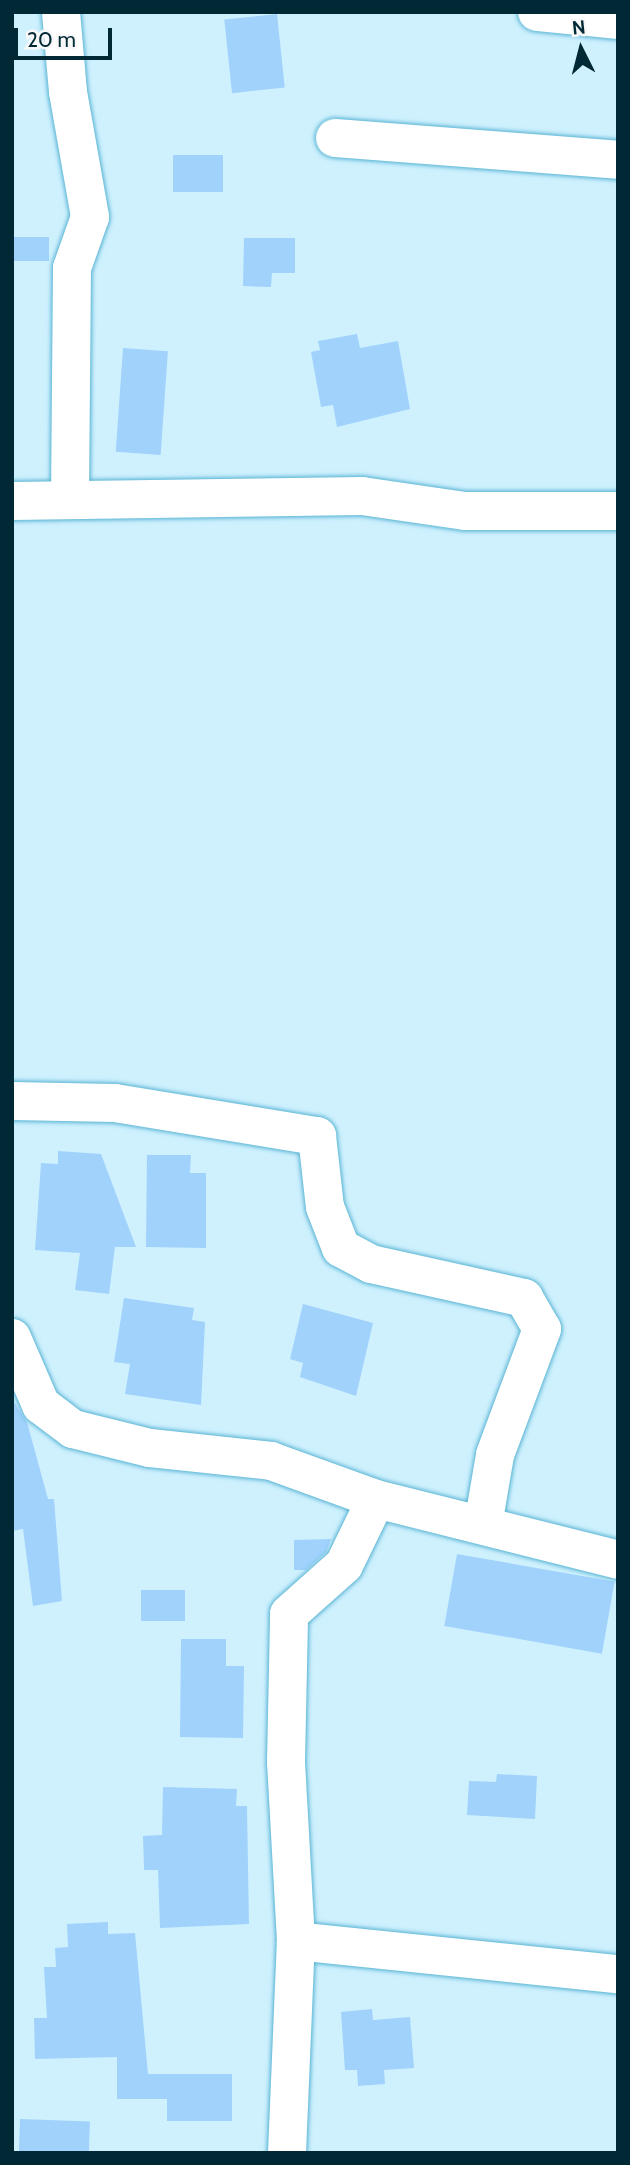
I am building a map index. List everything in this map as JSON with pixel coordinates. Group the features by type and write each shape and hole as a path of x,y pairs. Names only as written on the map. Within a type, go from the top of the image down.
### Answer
{"street":[{"path":"61,12 68,92 90,216 72,268 70,500"},
{"path":"537,12 618,20"},
{"path":"335,138 618,160"},
{"path":"12,501 362,496 465,511 618,511"},
{"path":"12,1101 115,1103 317,1136 325,1207 341,1248 371,1264 524,1298 542,1329 495,1455 483,1525"},
{"path":"12,1338 41,1405 74,1429 150,1448 271,1461 376,1499 618,1560"},
{"path":"287,2153 296,1941 286,1762 289,1614 344,1565 376,1499"},
{"path":"296,1941 618,1975"}],"building":[{"path":"277,14 285,88 232,93 224,20"},
{"path":"173,155 223,155 223,192 173,192"},
{"path":"12,237 49,237 49,261 12,261"},
{"path":"244,238 295,238 295,273 272,273 271,287 243,286"},
{"path":"357,334 360,348 398,341 410,409 337,427 333,405 321,407 311,352 320,350 318,341"},
{"path":"123,348 168,351 161,455 116,452"},
{"path":"58,1151 101,1154 136,1247 115,1247 109,1294 75,1290 80,1253 35,1250 41,1163 58,1164"},
{"path":"147,1155 191,1155 190,1173 206,1173 206,1248 146,1247"},
{"path":"124,1298 194,1308 192,1320 205,1322 201,1405 125,1394 130,1364 114,1362"},
{"path":"303,1304 373,1323 356,1396 300,1377 303,1363 290,1359"},
{"path":"12,1399 27,1422 48,1499 54,1499 62,1601 33,1606 23,1529 12,1531"},
{"path":"331,1539 326,1552 306,1570 294,1570 294,1540"},
{"path":"457,1554 615,1582 602,1654 444,1626"},
{"path":"141,1590 185,1590 185,1621 141,1621"},
{"path":"181,1639 226,1639 226,1666 244,1666 243,1738 180,1737"},
{"path":"497,1774 537,1776 535,1819 467,1815 469,1781 496,1782"},
{"path":"163,1787 237,1789 236,1806 247,1806 249,1924 160,1928 158,1870 144,1870 143,1836 162,1835"},
{"path":"108,1922 108,1934 135,1933 148,2074 232,2074 232,2121 167,2121 167,2099 117,2099 117,2057 35,2059 34,2018 47,2018 44,1967 56,1967 55,1948 68,1947 67,1924"},
{"path":"372,2009 373,2020 410,2017 414,2068 384,2070 385,2084 358,2086 357,2070 345,2070 341,2012"},
{"path":"20,2119 90,2121 89,2153 19,2153"}]}
